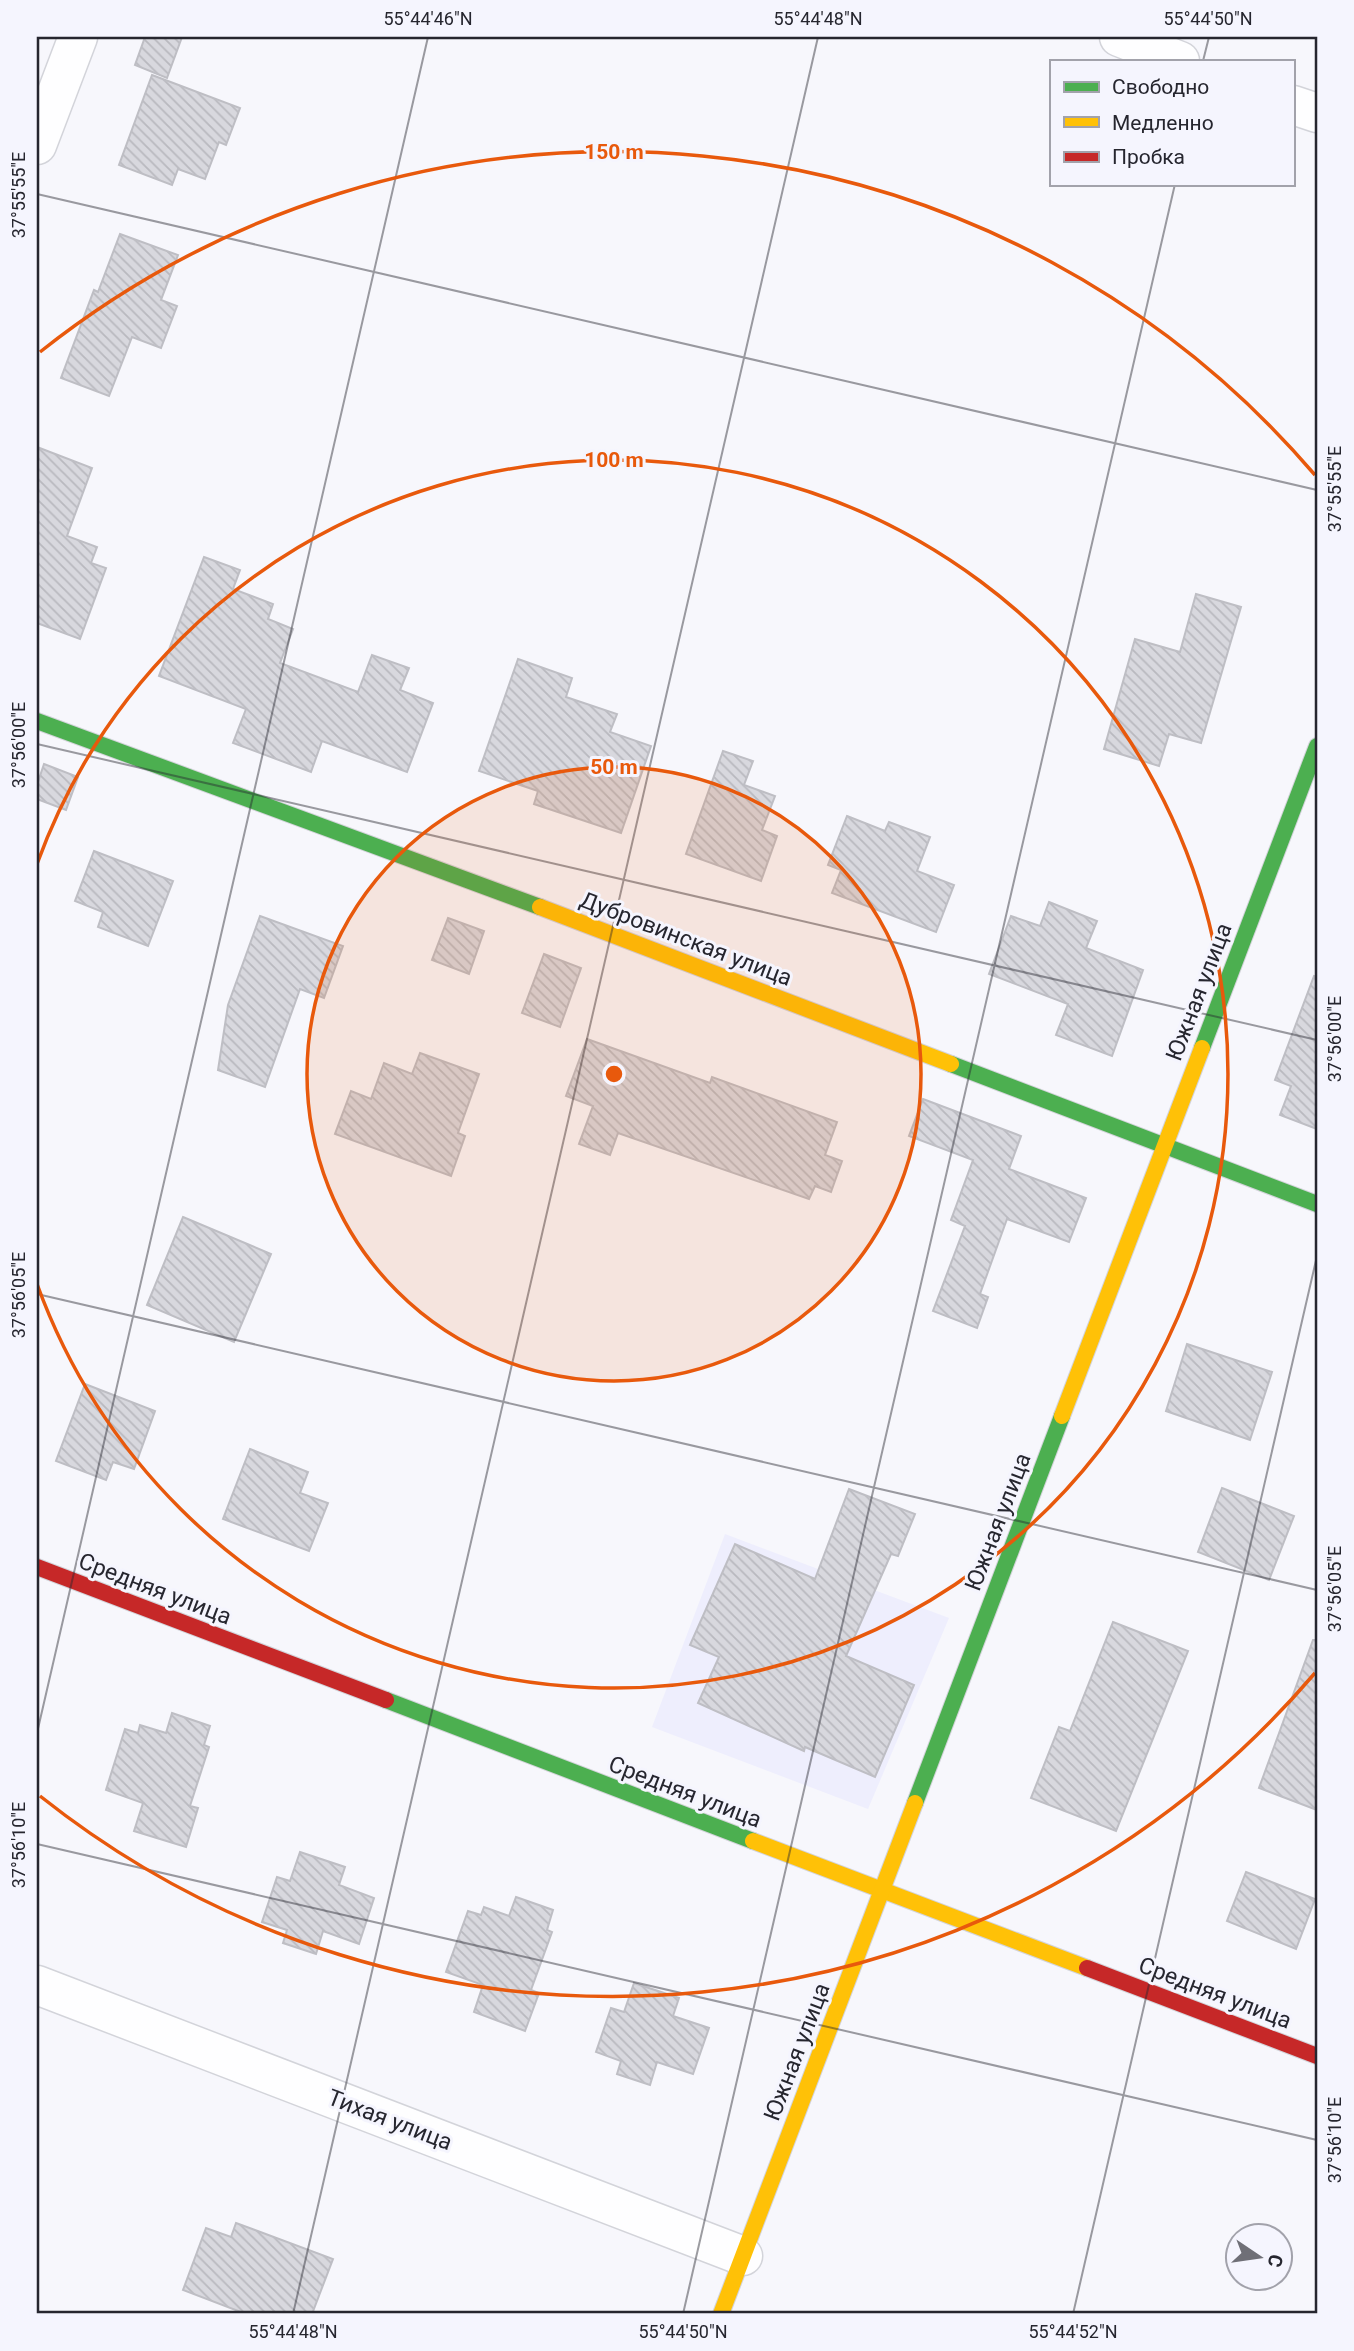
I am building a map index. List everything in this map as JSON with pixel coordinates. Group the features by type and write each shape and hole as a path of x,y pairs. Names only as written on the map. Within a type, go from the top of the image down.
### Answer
{"street":[{"path":"37,145 78,37"},
{"path":"1119,37 1177,60"},
{"path":"1294,105 1317,113"},
{"name":"Дубровинская улица","path":"37,721 495,890 1317,1204"},
{"name":"Южная улица","path":"721,2314 1317,746"},
{"name":"Средняя улица","path":"37,1567 1317,2056"},
{"name":"Тихая улица","path":"37,1985 743,2256"}],"shaded area":[{"path":"725,1534 949,1618 868,1809 652,1727"}],"building":[{"path":"145,37 182,37 167,78 135,65"},
{"path":"152,75 240,108 226,145 219,142 205,179 178,169 172,185 119,165"},
{"path":"120,234 178,255 161,300 177,306 161,348 132,337 109,396 61,378 94,290 98,292"},
{"path":"37,447 92,468 67,536 97,547 91,563 106,568 80,639 37,623"},
{"path":"204,557 240,570 233,589 273,604 268,619 293,629 280,663 358,692 372,655 409,668 400,690 433,703 407,772 322,741 311,772 233,743 246,709 159,676"},
{"path":"1196,594 1241,607 1201,743 1169,734 1159,766 1104,749 1135,639 1180,652"},
{"path":"518,659 572,678 566,697 617,714 610,732 651,746 621,833 534,804 538,791 479,771"},
{"path":"723,751 753,761 744,785 775,796 762,830 777,836 761,881 686,854"},
{"path":"44,764 78,777 66,810 37,799 37,785"},
{"path":"847,816 885,831 889,822 930,837 917,871 954,885 936,932 832,893 841,870 828,865"},
{"path":"94,851 173,881 148,946 98,927 103,912 75,901"},
{"path":"1049,902 1097,921 1086,948 1143,970 1112,1056 1056,1035 1068,1004 989,974 1011,916 1040,926"},
{"path":"260,916 343,946 324,998 300,989 265,1087 218,1070 228,1005"},
{"path":"448,918 484,931 469,974 432,960"},
{"path":"544,954 581,968 560,1027 522,1013"},
{"path":"1314,976 1317,977 1317,1129 1280,1115 1291,1086 1275,1080"},
{"path":"587,1039 710,1083 712,1077 837,1122 825,1155 842,1161 831,1192 815,1186 809,1199 618,1133 610,1155 579,1144 593,1106 566,1096"},
{"path":"420,1053 479,1074 458,1133 465,1136 451,1176 335,1134 351,1091 371,1099 384,1063 412,1074"},
{"path":"923,1099 1021,1136 1009,1169 1086,1198 1069,1242 1007,1219 980,1294 988,1297 977,1328 933,1311 965,1226 951,1220 973,1160 909,1136"},
{"path":"183,1217 271,1254 234,1342 147,1305"},
{"path":"1187,1344 1272,1372 1250,1440 1166,1411"},
{"path":"85,1384 155,1411 134,1469 113,1462 106,1480 56,1461"},
{"path":"250,1449 308,1472 300,1493 328,1503 309,1551 223,1519"},
{"path":"1222,1488 1294,1516 1269,1580 1198,1552"},
{"path":"849,1489 915,1514 898,1556 891,1554 846,1656 914,1685 875,1777 805,1747 804,1751 698,1703 719,1657 690,1645 735,1544 815,1579"},
{"path":"1113,1622 1188,1651 1116,1831 1031,1798 1059,1727 1070,1731"},
{"path":"1313,1640 1317,1640 1317,1810 1259,1788"},
{"path":"172,1713 210,1726 204,1745 209,1747 190,1806 198,1808 186,1847 134,1831 143,1803 106,1790 125,1729 138,1733 140,1725 166,1733"},
{"path":"300,1852 345,1867 339,1885 374,1898 359,1944 323,1931 316,1954 283,1943 287,1930 262,1922 277,1877 290,1881"},
{"path":"1246,1872 1315,1899 1296,1949 1227,1921"},
{"path":"516,1897 553,1910 547,1930 552,1932 531,1990 539,1993 525,2031 474,2012 483,1985 446,1972 468,1911 481,1915 484,1907 509,1916"},
{"path":"634,1983 679,1998 673,2016 709,2028 693,2074 657,2062 650,2085 617,2074 621,2061 596,2052 611,2008 624,2012"},
{"path":"236,2223 333,2259 312,2314 246,2314 183,2290 206,2228 231,2237"}],"traffic: fast":[{"path":"37,721 540,907"},
{"path":"1202,1048 1317,746"},
{"path":"951,1064 1317,1204"},
{"path":"915,1803 1062,1416"},
{"path":"386,1700 753,1841"}],"traffic: slow":[{"path":"540,907 951,1064"},
{"path":"1062,1416 1202,1048"},
{"path":"721,2314 915,1803"},
{"path":"753,1841 1087,1968"}],"traffic: jam":[{"path":"37,1567 386,1700"},
{"path":"1087,1968 1317,2056"}]}
